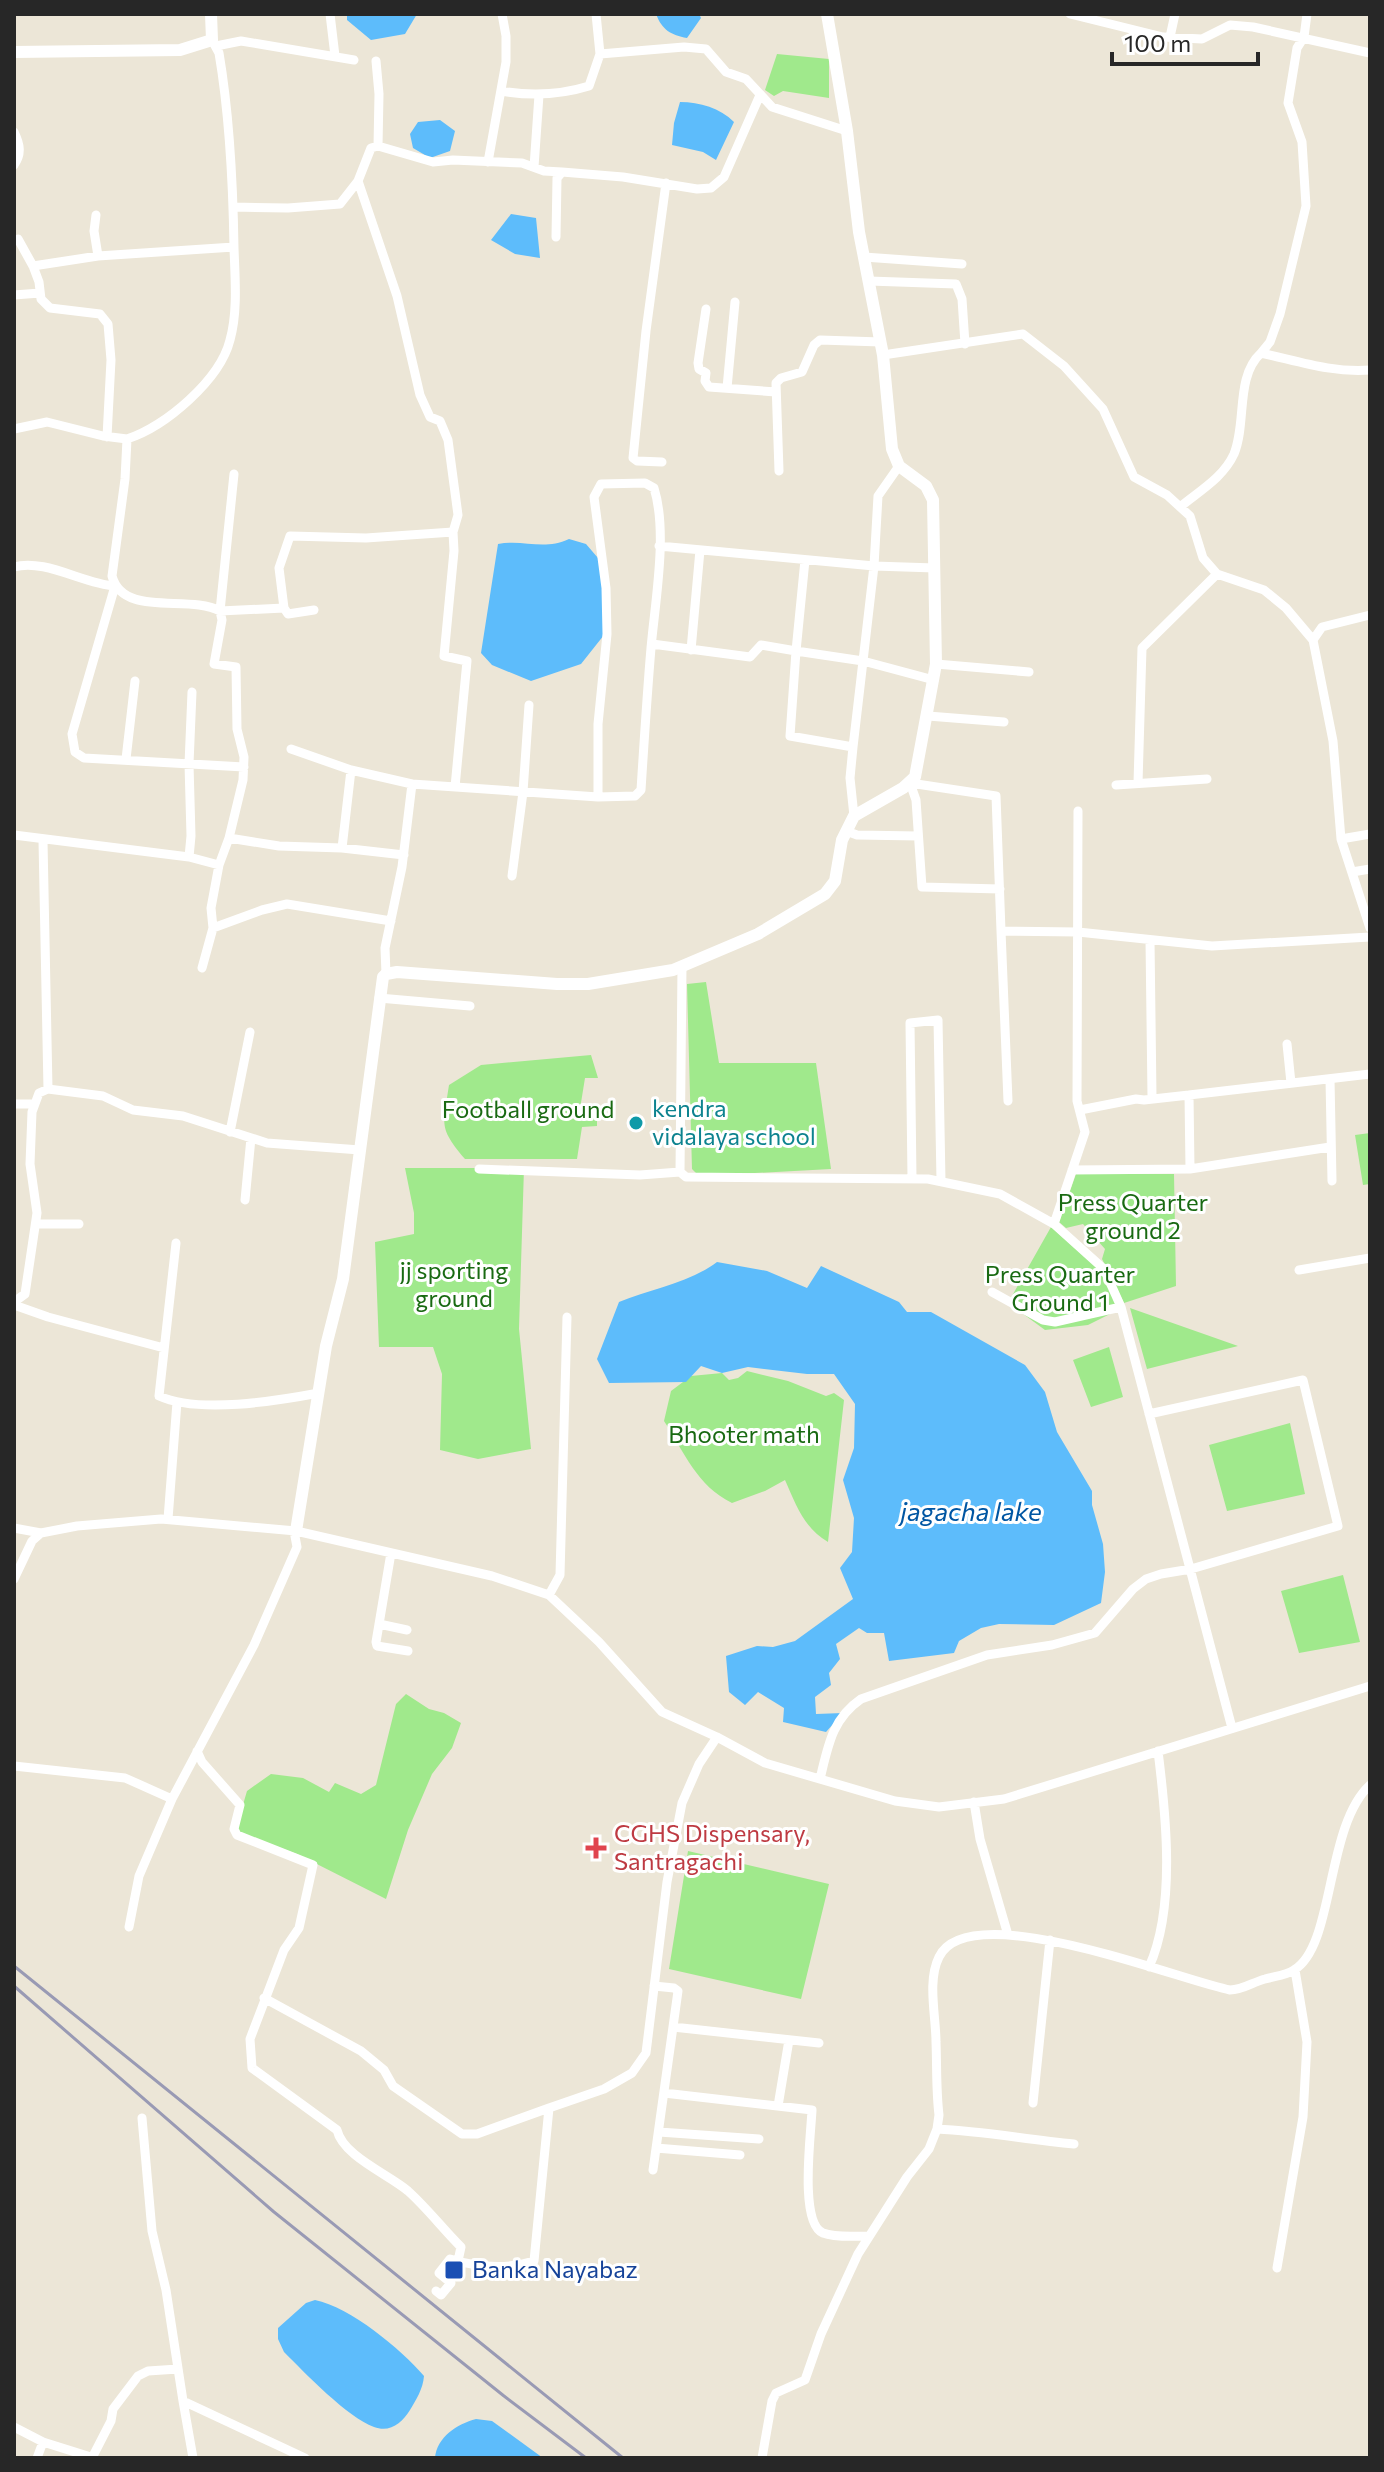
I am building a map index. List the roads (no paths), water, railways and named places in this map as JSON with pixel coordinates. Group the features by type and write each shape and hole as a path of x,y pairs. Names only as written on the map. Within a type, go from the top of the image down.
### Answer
{"main road":[{"path":"14,52 180,50 214,43 211,14"},
{"path":"295,1531 326,1346 343,1279 381,982 386,974 397,972 588,984 634,978 682,966 758,934 832,889 846,831 854,816 910,783 917,769 936,664 933,500 930,492 899,466 892,449 882,348 864,257 827,14"}],"street":[{"path":"330,14 335,56"},
{"path":"488,162 506,62 502,14"},
{"path":"501,91 527,96 589,86 600,54 596,14"},
{"path":"1070,14 1170,37 1202,39 1230,25 1304,37 1370,53"},
{"path":"1170,37 1175,14"},
{"path":"1180,507 1210,485 1234,455 1246,375 1251,362 1270,342 1280,314 1306,206 1302,142 1288,103 1297,48 1304,37 1307,14"},
{"path":"14,429 47,422 107,437 127,439 143,434 181,409 216,369 230,342 234,315 233,207 228,114 219,53 214,43 241,41 354,60"},
{"path":"600,54 684,47 706,49 726,72 746,79 772,107 847,131"},
{"path":"376,61 378,146"},
{"path":"534,167 539,95"},
{"path":"233,207 288,208 340,204 358,181 371,148 378,146 433,162 522,163 562,172 583,172 697,189 711,188 724,177 760,95"},
{"path":"14,132 20,150 14,165"},
{"path":"556,237 557,178 562,172"},
{"path":"358,181 397,296 420,395 430,417 440,421 448,440 458,515 453,532 444,656 467,661 455,787"},
{"path":"662,462 637,461 633,458 666,183"},
{"path":"96,215 94,231 98,256"},
{"path":"14,227 16,240 33,266 41,299 50,308 100,314 108,324 111,360 107,437"},
{"path":"33,266 98,256 234,247"},
{"path":"864,257 962,264"},
{"path":"869,281 956,284 960,290 965,344"},
{"path":"14,295 40,293"},
{"path":"727,388 735,302"},
{"path":"706,309 698,363 699,369 706,373 705,381 709,387 776,392"},
{"path":"779,471 776,383 781,378 802,372 814,345 820,340 882,348 965,344 1023,334 1064,366 1103,409 1134,477 1167,495 1190,516 1203,558 1217,574 1264,590 1286,608 1313,640 1333,741 1341,839 1370,928"},
{"path":"1261,353 1319,368 1370,370"},
{"path":"127,439 112,576 115,586 130,600 208,605 220,611 284,608"},
{"path":"854,816 850,778 874,566 878,496 899,466"},
{"path":"202,968 213,928 211,908 219,865 238,807 244,767 237,729 236,667 214,664 222,620 220,611 234,474"},
{"path":"291,749 351,770 412,784 598,797 635,796 641,790 659,546 659,504 654,488 645,483 601,484 594,497 606,588 607,634 598,724 598,797"},
{"path":"314,610 288,614 284,608 279,568 290,536 366,538 453,532"},
{"path":"659,546 874,566 935,568"},
{"path":"691,650 693,599 700,550"},
{"path":"805,560 790,736 853,747"},
{"path":"14,567 21,565 64,572 103,586 115,586"},
{"path":"1138,783 1142,648 1217,574"},
{"path":"115,586 72,734 75,752 84,758 244,767"},
{"path":"1313,640 1322,627 1370,615"},
{"path":"652,644 750,657 761,645 863,661 934,680"},
{"path":"936,664 1029,672"},
{"path":"126,759 135,681"},
{"path":"189,857 192,692"},
{"path":"512,876 523,792 529,705"},
{"path":"928,716 1004,722"},
{"path":"342,848 351,770"},
{"path":"1116,785 1207,779"},
{"path":"1000,889 922,887 916,800 910,783 996,796 1000,889 1008,1101"},
{"path":"386,974 385,948 404,855 412,784"},
{"path":"1054,1224 1085,1132 1077,1101 1078,811"},
{"path":"846,831 857,835 918,836"},
{"path":"1341,839 1370,834"},
{"path":"14,835 189,857 219,865"},
{"path":"229,838 279,846 342,848 404,855"},
{"path":"43,841 48,1089"},
{"path":"1352,872 1370,869"},
{"path":"213,928 287,904 391,921"},
{"path":"1001,931 1078,932 1212,946 1370,937"},
{"path":"1150,940 1152,1097"},
{"path":"680,1172 682,966"},
{"path":"379,998 470,1006"},
{"path":"912,1178 910,1023 938,1020 941,1181"},
{"path":"230,1132 250,1032"},
{"path":"1287,1044 1291,1083"},
{"path":"1080,1110 1152,1097 1370,1074"},
{"path":"1330,1079 1332,1181"},
{"path":"164,1348 48,1317 14,1304 36,1224 30,1164 33,1104 39,1093 48,1089 103,1096 133,1110 183,1116 267,1143 360,1150"},
{"path":"1189,1095 1190,1169"},
{"path":"14,1104 33,1104"},
{"path":"245,1200 251,1138"},
{"path":"1072,1170 1190,1169 1330,1147"},
{"path":"479,1169 640,1175 680,1172 686,1177 912,1178 1000,1194 1054,1224 1104,1269 1121,1307 1232,1728"},
{"path":"36,1224 79,1224"},
{"path":"176,1243 159,1396 195,1405 281,1401 319,1393"},
{"path":"1299,1270 1370,1258"},
{"path":"992,1292 1043,1320 1055,1322 1121,1307"},
{"path":"549,1595 560,1575 567,1317"},
{"path":"820,1779 830,1741 845,1710 861,1699 987,1655 1052,1645 1095,1633 1133,1589 1146,1579 1338,1526 1303,1380 1149,1414"},
{"path":"168,1519 177,1402"},
{"path":"14,1528 41,1533 77,1526 168,1519 295,1531 492,1576 549,1595 599,1642 662,1712 765,1763 895,1801 939,1807 1004,1799 1370,1686"},
{"path":"129,1927 139,1876 172,1799 254,1645 297,1547 295,1531"},
{"path":"14,1579 32,1541 41,1533"},
{"path":"391,1553 377,1646 408,1651"},
{"path":"379,1624 407,1630"},
{"path":"264,1998 361,2051 384,2070 393,2086 462,2134 477,2134 604,2089 632,2073 646,2053 667,1882 682,1803 699,1764 717,1737"},
{"path":"197,1751 202,1762 240,1805 234,1829 237,1835 313,1865 299,1928 284,1950 250,2039 252,2068 337,2130 340,2141 406,2190 461,2247 458,2261"},
{"path":"1149,1967 1159,1946 1164,1922 1165,1803 1158,1751"},
{"path":"14,1766 125,1778 172,1799"},
{"path":"762,2458 776,2393 805,2380 821,2334 868,2236 929,2149 937,2129 939,2115 933,1995 938,1958 943,1950 955,1941 1008,1935 1050,1940 1235,1990 1295,1970 1306,1959 1315,1938 1344,1826 1360,1796 1370,1785"},
{"path":"974,1802 980,1839 1008,1935"},
{"path":"1033,2103 1050,1940"},
{"path":"1277,2268 1303,2117 1307,2042 1295,1970"},
{"path":"653,2170 678,1991 654,1986"},
{"path":"673,2027 819,2043"},
{"path":"778,2106 789,2040"},
{"path":"664,2093 812,2110 809,2210 814,2227 833,2235 868,2236"},
{"path":"436,2291 441,2295 451,2283 439,2273 450,2259 513,2267 534,2261 549,2108"},
{"path":"142,2118 152,2231 166,2290 193,2458"},
{"path":"937,2129 979,2131 1074,2144"},
{"path":"659,2132 759,2139"},
{"path":"656,2148 740,2155"},
{"path":"14,2427 43,2442 93,2457 111,2421 113,2409 138,2376 148,2371 178,2369"},
{"path":"183,2401 305,2458"},
{"path":"37,2458 43,2442"}],"water":[{"path":"347,14 417,14 405,34 371,40 347,20"},
{"path":"656,14 699,14 701,18 687,38 668,31"},
{"path":"680,102 709,107 734,122 716,160 703,152 672,145"},
{"path":"440,120 455,131 450,151 430,158 413,148 410,134 418,122"},
{"path":"511,214 536,218 540,258 515,254 491,240"},
{"path":"569,539 586,544 598,558 604,591 604,635 581,664 531,681 492,665 481,653 498,544 542,545"},
{"name":"jagacha lake","path":"717,1262 767,1271 807,1288 821,1266 899,1302 907,1312 931,1312 1025,1365 1045,1392 1057,1432 1092,1491 1092,1505 1103,1544 1105,1572 1101,1603 1054,1625 999,1624 981,1628 959,1641 954,1653 889,1661 884,1633 867,1633 859,1628 836,1644 840,1659 829,1673 831,1685 815,1697 816,1714 843,1713 826,1732 783,1722 784,1708 758,1692 745,1705 729,1692 726,1656 757,1646 773,1647 795,1641 853,1599 840,1568 852,1552 854,1518 843,1480 854,1448 855,1404 834,1374 748,1367 722,1373 701,1366 686,1382 609,1383 597,1359 619,1302 683,1280"},
{"path":"315,2300 344,2311 374,2330 424,2376 415,2402 395,2426 380,2429 363,2422 327,2394 284,2352 278,2339 278,2328 306,2303"},
{"path":"476,2419 492,2421 543,2458 435,2458 449,2432"}],"railway":[{"path":"14,1966 623,2458"},
{"path":"14,1986 274,2212 586,2458"}],"place":[{"name":"kendra vidalaya school","path":"636,1123"},
{"name":"CGHS Dispensary, Santragachi","path":"596,1848"},
{"name":"Banka Nayabaz","path":"454,2270"}],"park label":[{"name":"Football ground","path":"528,1110"},
{"name":"Press Quarter ground 2","path":"1133,1217"},
{"name":"jj sporting ground","path":"454,1285"},
{"name":"Press Quarter Ground 1","path":"1060,1289"},
{"name":"Bhooter math","path":"744,1435"}]}
